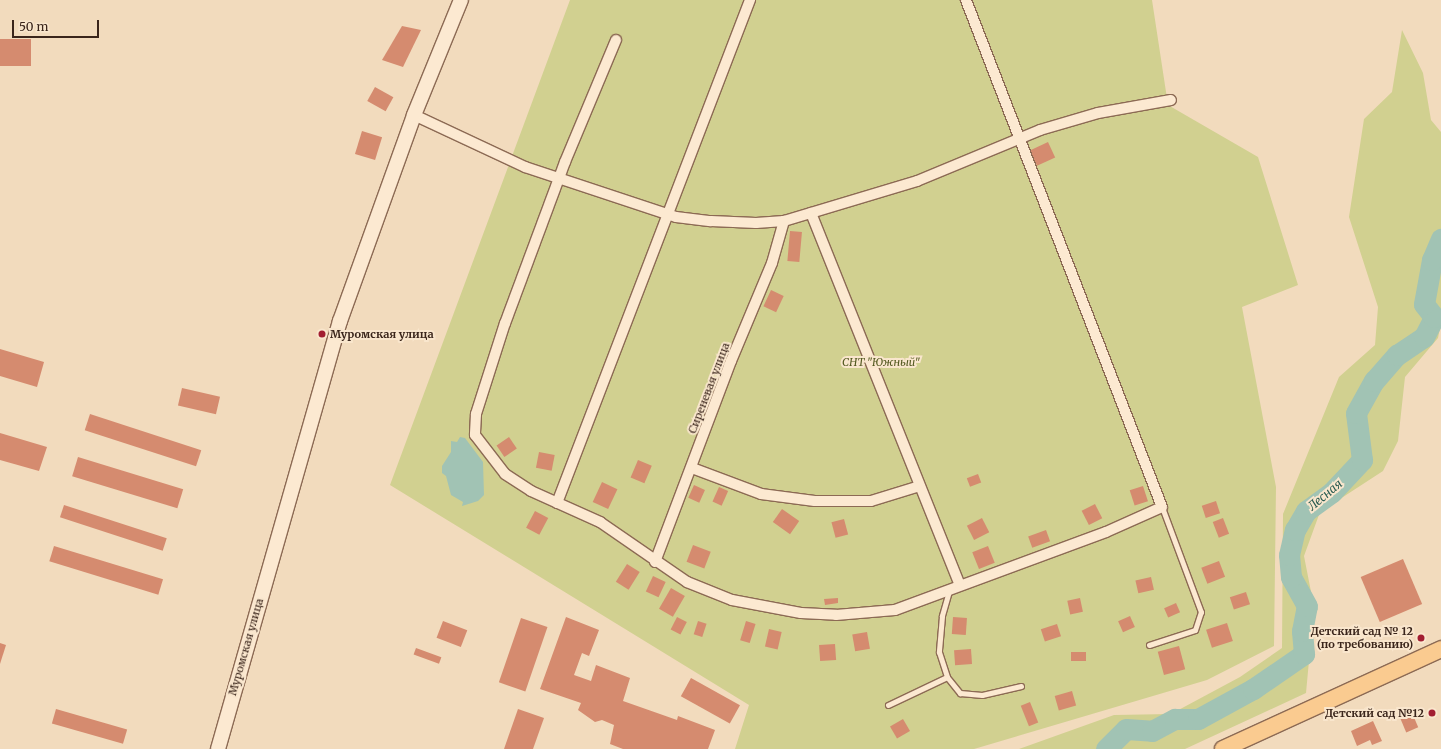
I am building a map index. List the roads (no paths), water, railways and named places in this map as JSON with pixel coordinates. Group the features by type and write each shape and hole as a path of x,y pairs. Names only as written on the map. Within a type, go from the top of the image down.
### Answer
{"main road":[{"name":"Муромская улица","path":"218,749 324,371 414,115 461,0"},
{"path":"1223,749 1441,649"}],"street":[{"path":"557,503 750,0"},
{"path":"616,40 559,179 505,323 475,424 475,436 505,474 531,491 600,522 655,562 687,582 732,600 801,613 836,615 895,610 1106,532 1162,507 966,0"},
{"path":"414,115 525,167 669,214 711,221 784,221 917,181 1020,139 1098,113 1170,100"},
{"path":"811,213 960,585"},
{"name":"Сиреневая улица","path":"655,562 692,468 731,361 772,263 784,221"},
{"path":"692,468 762,494 815,501 871,500 920,486"}],"lane":[{"path":"1149,645 1195,630 1201,612 1162,507"},
{"path":"949,590 942,616 939,652 947,676 960,693 982,695 1021,686"},
{"path":"888,705 947,676"}],"waterway":[{"name":"Лесная","path":"1106,749 1126,729 1152,731 1175,719 1198,719 1253,689 1304,654 1302,631 1307,606 1291,577 1289,555 1295,530 1306,511 1332,492 1362,460 1356,413 1374,381 1397,355 1424,337 1434,317 1424,304 1432,260 1441,239"}],"place":[{"name":"Муромская улица","path":"322,334"},
{"name":"Детский сад № 12 (по требованию)","path":"1421,638"},
{"name":"Детский сад №12","path":"1432,713"}],"park label":[{"name":"СНТ \"Южный\"","path":"881,362"}]}
